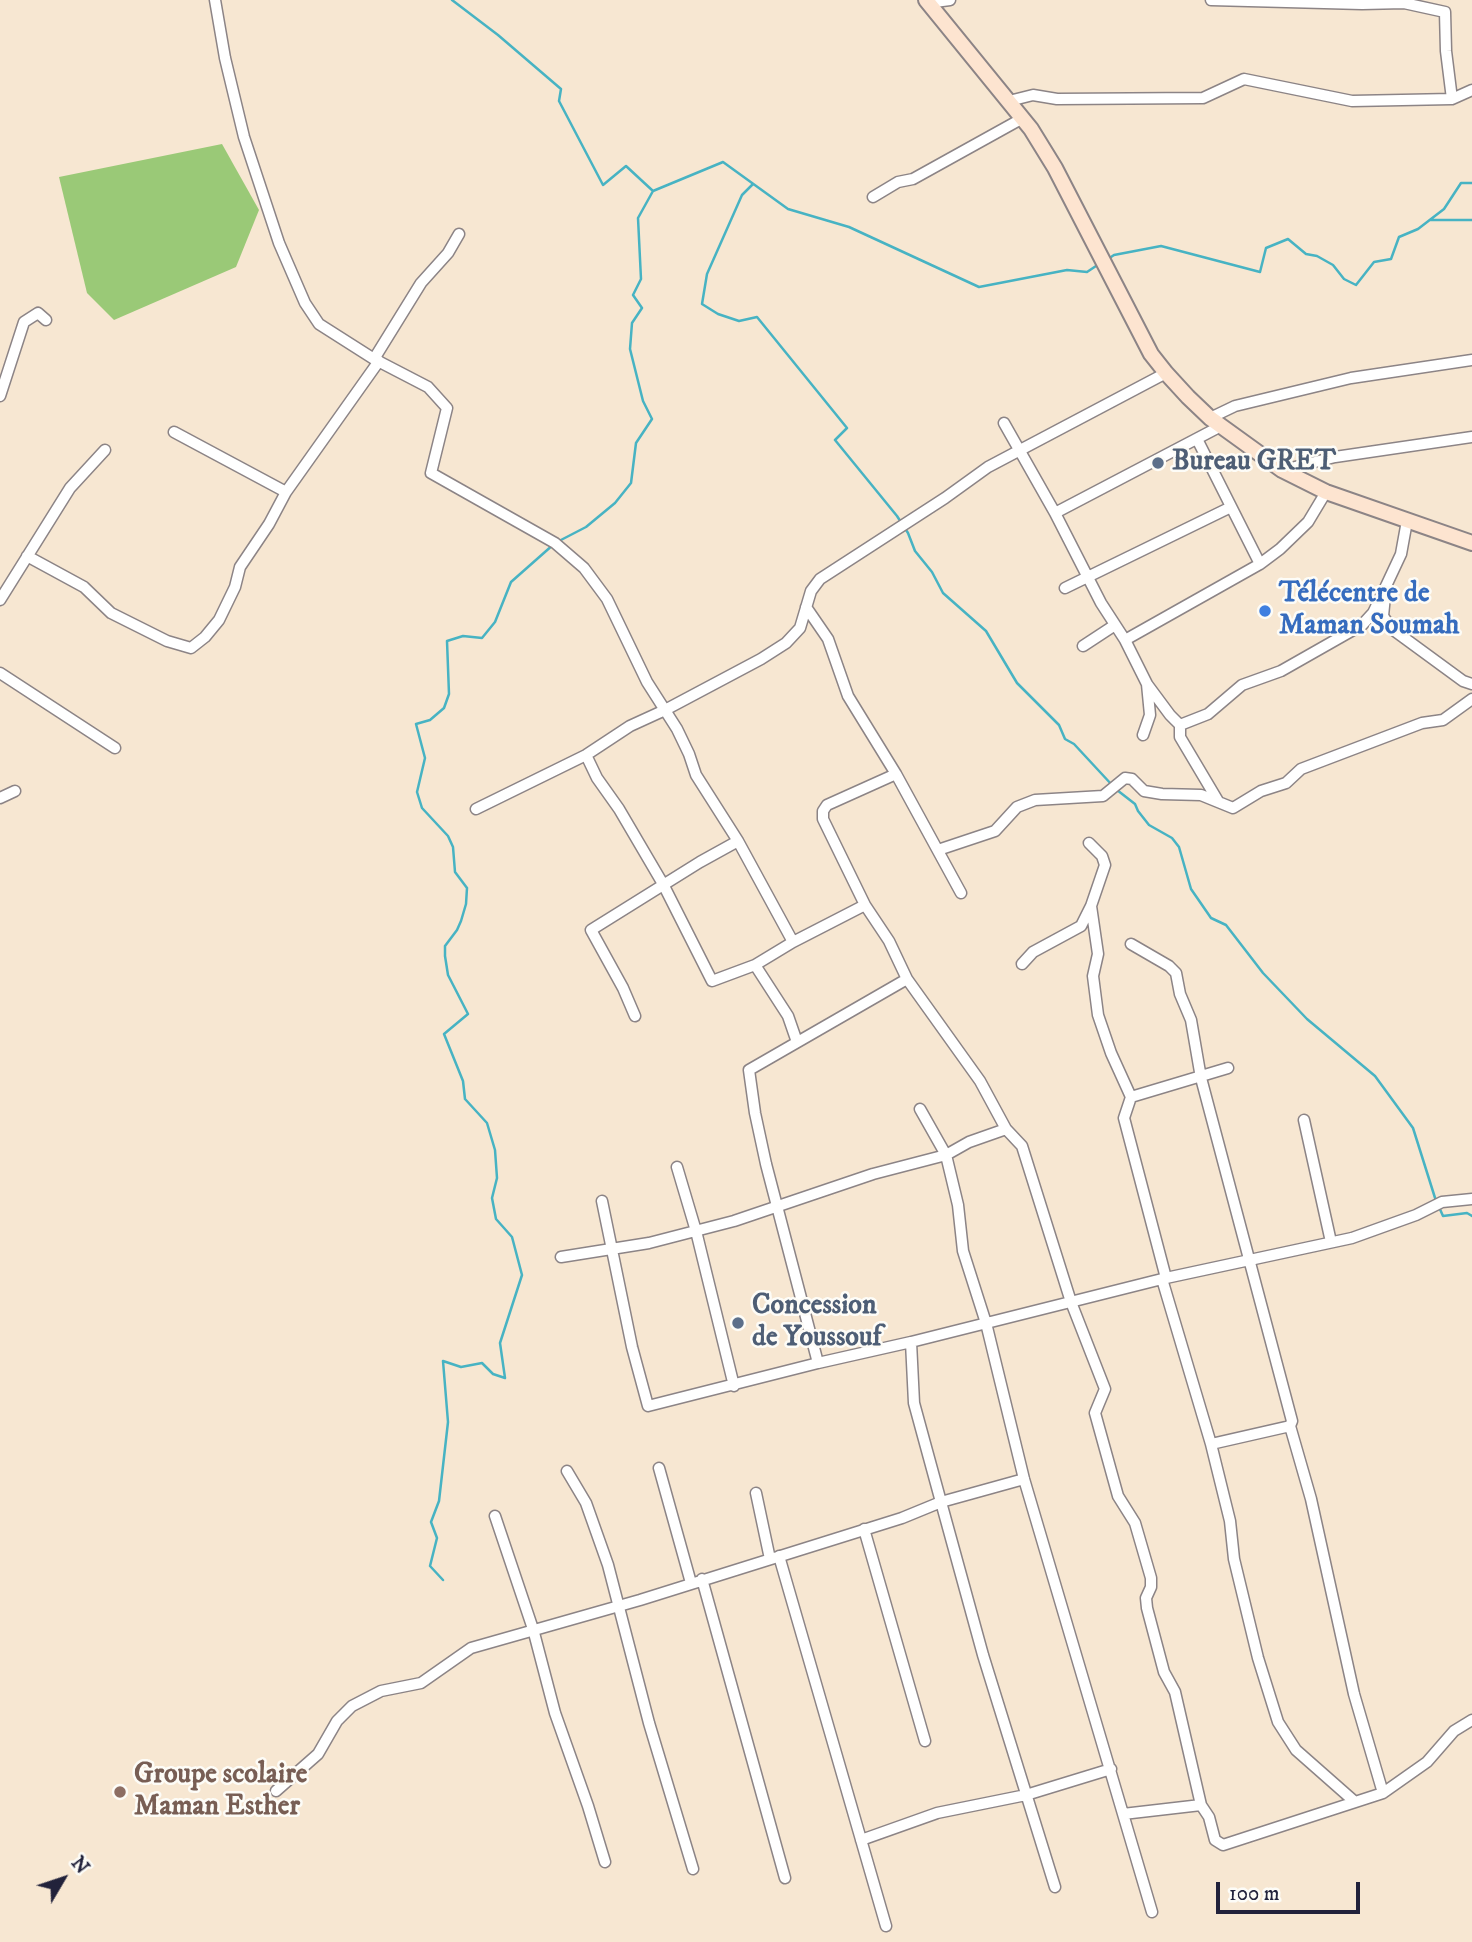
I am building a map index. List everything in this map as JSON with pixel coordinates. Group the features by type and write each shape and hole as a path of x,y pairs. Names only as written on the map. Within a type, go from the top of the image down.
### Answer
{"street":[{"path":"215,0 225,58 244,137 279,243 305,303 319,324 377,360 428,387 447,408 431,473 555,543 584,568 607,599 647,682 689,754 696,775 738,841 793,942"},
{"path":"926,1 950,0"},
{"path":"1211,0 1405,3 1445,12 1446,51 1452,99"},
{"path":"926,1 1023,118 1055,168 1151,354 1215,422 1282,470 1326,492 1472,543"},
{"path":"1009,101 1033,95 1056,99 1203,98 1244,79 1352,101 1452,99 1472,90"},
{"path":"873,197 898,183 913,179 1023,118"},
{"path":"27,556 84,587 111,613 167,641 191,648 205,637 219,620 235,586 240,567 269,524 286,492 377,360 421,283 448,253 459,234"},
{"path":"0,396 24,322 38,313 46,320"},
{"path":"1055,513 1197,439 1235,406 1352,379 1472,360"},
{"path":"477,809 586,755 630,726 761,659 786,643 800,628 811,591 820,579 988,467 1166,373"},
{"path":"1004,423 1147,684 1181,725"},
{"path":"174,432 286,492"},
{"path":"1282,470 1335,457 1472,437"},
{"path":"1197,439 1260,564"},
{"path":"0,600 70,488 105,450"},
{"path":"1125,640 1260,564 1308,522 1326,492"},
{"path":"1065,589 1231,507"},
{"path":"1181,725 1208,715 1242,685 1281,671 1362,625 1373,613 1401,554 1407,522"},
{"path":"1386,586 1383,616 1392,629 1463,681 1472,684"},
{"path":"806,607 828,639 848,696 896,774 961,893"},
{"path":"1083,646 1115,625"},
{"path":"0,673 115,748"},
{"path":"1143,735 1150,715 1147,684"},
{"path":"939,850 995,831 1017,807 1035,800 1103,796 1125,778 1132,779 1144,791 1202,794 1233,808 1261,792 1286,783 1301,769 1422,723 1443,720 1472,699"},
{"path":"1181,725 1180,737 1220,803"},
{"path":"586,755 597,778 619,809 663,884 712,981 755,965 865,905"},
{"path":"896,774 827,805 823,811 823,819 865,905 889,941 907,979 980,1081 1006,1129 1022,1146 1071,1302 1105,1389 1095,1413 1118,1496 1135,1524 1152,1578 1146,1598 1147,1608 1164,1672 1175,1692 1201,1805 1209,1817 1215,1840 1223,1845 1383,1793 1427,1762 1454,1731 1472,1720"},
{"path":"0,798 15,791"},
{"path":"635,1016 591,930 738,841"},
{"path":"1022,964 1033,952 1081,926 1091,906 1105,864 1102,856 1089,843"},
{"path":"1091,906 1098,954 1093,976 1098,1015 1111,1053 1131,1097 1124,1118 1164,1278 1211,1444 1230,1521 1234,1559 1258,1658 1278,1722 1296,1750 1355,1802"},
{"path":"1131,944 1169,966 1176,974 1191,1020 1201,1078 1292,1420 1290,1426 1311,1499 1354,1695 1383,1793"},
{"path":"755,965 788,1016 797,1042"},
{"path":"818,1363 757,1124 749,1070 907,979"},
{"path":"1131,1097 1228,1068"},
{"path":"919,1109 946,1154 958,1205 964,1251 986,1322 1024,1479 1152,1912"},
{"path":"1304,1120 1331,1242"},
{"path":"561,1257 649,1243 696,1231 778,1207 873,1174 946,1154 969,1142 1006,1129"},
{"path":"677,1167 696,1231 734,1386"},
{"path":"602,1201 632,1347 648,1406 1164,1278 1352,1238 1437,1205 1472,1199"},
{"path":"911,1342 914,1403 983,1655 1055,1887"},
{"path":"1211,1444 1290,1426"},
{"path":"659,1468 696,1581 785,1878"},
{"path":"567,1471 586,1503 608,1565 649,1723 693,1869"},
{"path":"276,1791 318,1754 337,1721 352,1706 381,1691 421,1683 471,1648 620,1605 902,1518 941,1502 1024,1479"},
{"path":"756,1493 886,1926"},
{"path":"495,1516 533,1629 555,1713 605,1862"},
{"path":"864,1529 925,1741"},
{"path":"861,1840 937,1814 1026,1795 1111,1769"},
{"path":"1123,1814 1201,1805"}],"green space":[{"path":"222,144 259,210 236,267 114,320 87,293 59,177"}],"waterway":[{"path":"452,0 561,89 559,101 603,185 626,166 653,191 723,162 788,209 849,227 979,287 1067,270 1087,272 1099,264"},
{"path":"1108,259 1114,255 1161,246 1260,272 1266,248 1288,239 1306,254 1317,256 1333,265 1344,279 1356,285 1374,262 1391,259 1399,237 1418,229 1444,209 1461,183 1472,183"},
{"path":"753,184 742,195 707,274 702,304 718,314 739,321 757,317 847,428 835,440 897,516 915,551 932,572 943,593 986,631 1017,683 1059,725 1065,739 1074,744 1112,785"},
{"path":"559,541 586,527 615,503 631,483 636,443 652,419 643,401 630,349 632,323 642,308 633,295 641,279 638,218 653,191"},
{"path":"1430,220 1472,220"},
{"path":"443,1580 430,1566 437,1538 431,1522 439,1501 448,1422 443,1361 461,1367 482,1363 493,1374 505,1378 500,1343 522,1275 512,1237 496,1219 492,1198 497,1178 495,1150 487,1123 465,1099 463,1081 444,1034 468,1014 448,975 445,956 445,946 461,921 467,888 455,872 453,847 448,836 422,808 417,792 425,758 416,724 430,720 444,708 449,694 447,641 463,636 482,638 495,622 511,582 554,544"},
{"path":"1117,790 1135,804 1149,825 1172,838 1179,847 1191,889 1211,918 1226,925 1263,973 1307,1019 1375,1076 1413,1128 1436,1201"},
{"path":"1439,1207 1443,1216 1467,1213 1472,1216"}],"place":[{"name":"Bureau GRET","path":"1158,463"},
{"name":"Télécentre de Maman Soumah","path":"1265,611"},
{"name":"Concession de Youssouf","path":"738,1323"},
{"name":"Groupe scolaire Maman Esther","path":"120,1792"}]}
